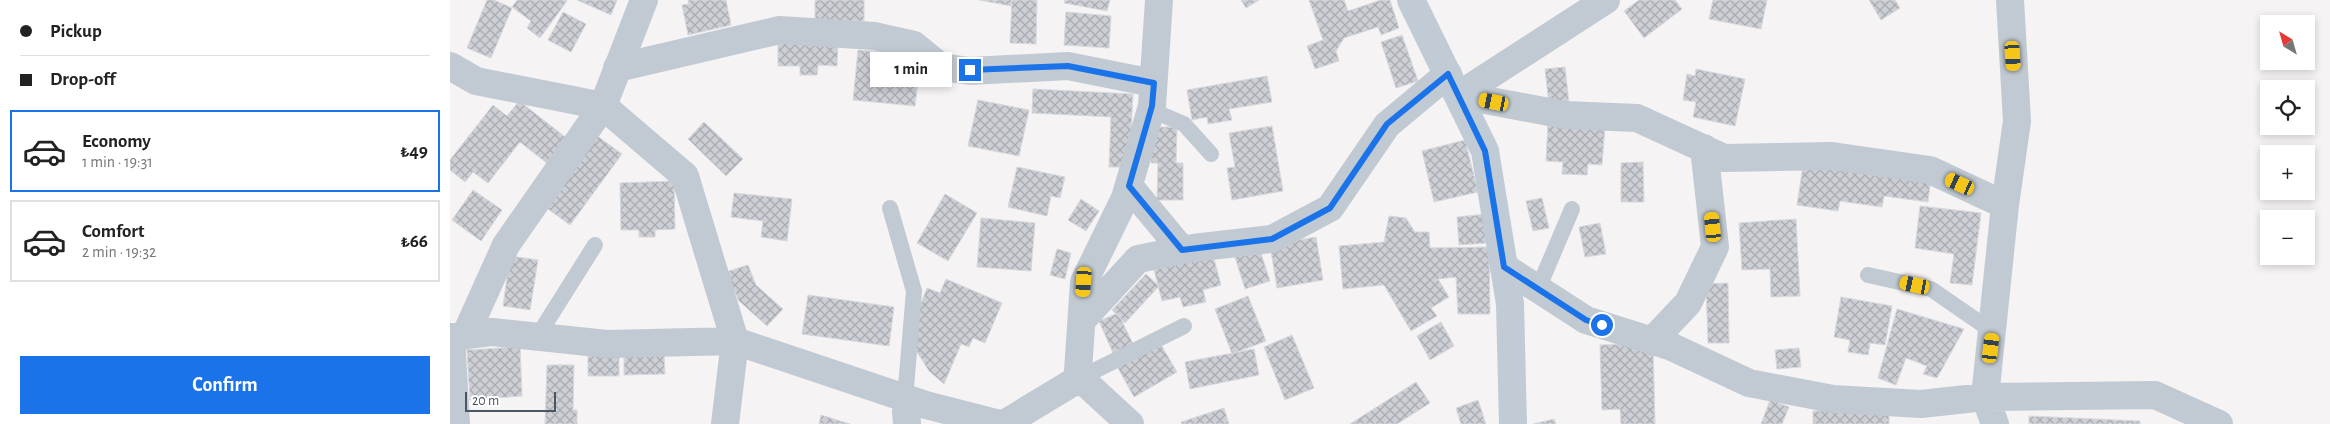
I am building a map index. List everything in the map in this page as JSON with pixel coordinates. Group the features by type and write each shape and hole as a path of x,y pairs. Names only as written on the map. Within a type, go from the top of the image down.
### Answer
{"street":[{"path":"456,424 455,336 506,245 603,106 644,0"},
{"path":"1130,424 1080,378 1078,371 1084,282 1125,198 1150,110 1154,83 1160,0"},
{"path":"1411,0 1485,151 1510,304 1513,424"},
{"path":"1082,320 1138,259 1182,250 1272,239 1330,208 1387,124 1453,84 1606,0"},
{"path":"1995,424 1985,397 2017,121 2010,0"},
{"path":"617,68 780,30 874,36 898,41 914,45 941,67 970,70 1068,66 1154,83"},
{"path":"451,69 476,81 603,106 686,176 735,341 725,424"},
{"path":"1453,84 1565,115 1637,118 1724,158 1832,156 1930,170 2006,205"},
{"path":"1652,341 1688,304 1715,247 1704,148"},
{"path":"1129,186 1182,250"},
{"path":"1504,267 1586,320 1672,347 1749,383 1833,399 1921,404 1985,397 2155,395 2219,424"},
{"path":"455,336 492,332 608,344 735,341 906,411 1014,421 1080,378"}],"lane":[{"path":"1150,110 1184,124 1211,154"},
{"path":"890,208 914,291 906,411"},
{"path":"1538,289 1572,209"},
{"path":"536,337 595,245"},
{"path":"1868,275 1931,289 1992,331"},
{"path":"1080,378 1184,326"}],"building":[{"path":"487,0 494,0 512,8 491,58 467,48"},
{"path":"517,0 567,1 540,38 527,28 531,21 512,7"},
{"path":"577,0 617,0 611,15"},
{"path":"688,0 726,0 731,25 688,35 682,5 689,4"},
{"path":"815,0 864,0 864,21 815,21"},
{"path":"979,0 1012,0 1011,6"},
{"path":"1012,0 1037,0 1036,44 1010,43"},
{"path":"1065,0 1110,0 1107,11 1064,3"},
{"path":"1241,0 1259,0 1246,8"},
{"path":"1309,0 1344,0 1348,11 1381,0 1390,0 1399,28 1381,35 1378,27 1344,38 1336,51 1339,61 1315,69 1307,46 1323,40"},
{"path":"1639,0 1675,0 1682,9 1644,38 1624,11"},
{"path":"1713,0 1767,0 1761,29 1709,19"},
{"path":"1869,0 1895,0 1900,8 1881,20"},
{"path":"563,12 586,24 571,52 548,40"},
{"path":"1066,12 1111,16 1109,48 1064,45"},
{"path":"1402,35 1418,81 1396,88 1381,42"},
{"path":"778,41 838,42 837,66 818,65 817,75 800,75 800,66 778,66"},
{"path":"858,50 921,56 915,106 853,100"},
{"path":"1565,67 1569,103 1549,105 1545,69"},
{"path":"1696,69 1745,79 1735,126 1693,117 1696,102 1683,100 1687,74 1695,76"},
{"path":"1267,76 1272,102 1229,109 1232,120 1208,124 1207,117 1192,120 1187,90"},
{"path":"1033,89 1133,94 1129,167 1109,167 1111,117 1032,113"},
{"path":"978,100 1029,110 1019,156 968,146"},
{"path":"519,101 573,143 553,168 520,142 488,183 473,172 465,182 450,170 450,160 493,105 507,116"},
{"path":"704,122 743,159 726,176 688,139"},
{"path":"1548,123 1605,126 1602,165 1588,164 1587,175 1562,174 1563,162 1546,161"},
{"path":"1272,126 1283,191 1232,200 1227,168 1235,167 1229,133"},
{"path":"1151,127 1177,127 1176,163 1183,163 1183,200 1157,200 1158,163 1151,163"},
{"path":"596,135 622,154 570,225 544,206"},
{"path":"1465,140 1478,192 1434,202 1422,151"},
{"path":"1804,159 1931,177 1928,202 1884,196 1882,207 1840,201 1838,211 1797,205"},
{"path":"1643,162 1644,202 1621,202 1621,163"},
{"path":"1017,167 1065,177 1060,198 1051,196 1047,216 1008,207"},
{"path":"674,181 675,229 655,230 655,237 639,237 639,230 621,230 620,183"},
{"path":"473,190 502,210 481,241 452,220"},
{"path":"734,193 792,199 787,241 761,237 763,221 731,217"},
{"path":"945,194 977,213 948,261 917,243"},
{"path":"1542,198 1549,228 1533,231 1526,201"},
{"path":"1081,199 1099,211 1086,231 1068,220"},
{"path":"1920,206 1981,213 1972,285 1950,283 1954,254 1915,248"},
{"path":"1486,214 1487,243 1459,245 1457,217"},
{"path":"1389,216 1406,218 1415,232 1429,232 1430,248 1489,247 1490,314 1458,314 1456,277 1438,279 1449,297 1431,308 1437,316 1411,331 1384,285 1343,289 1339,246 1384,242"},
{"path":"981,218 1035,223 1031,271 977,267"},
{"path":"1796,219 1800,296 1771,297 1770,269 1742,270 1739,223"},
{"path":"1600,223 1606,254 1585,257 1579,227"},
{"path":"1316,237 1323,280 1277,288 1270,245"},
{"path":"1259,247 1270,281 1245,289 1234,254"},
{"path":"1057,249 1071,253 1065,279 1050,275"},
{"path":"1213,255 1221,285 1203,290 1206,302 1183,307 1180,297 1162,301 1154,270"},
{"path":"510,256 538,260 530,310 503,306"},
{"path":"748,265 756,285 783,309 767,326 739,301 726,272"},
{"path":"1146,274 1159,286 1125,323 1112,310"},
{"path":"946,279 1002,303 985,343 973,338 969,347 961,344 944,384 929,371 917,352 913,333 916,316 927,288 940,293"},
{"path":"1728,283 1729,343 1708,343 1706,284"},
{"path":"808,295 894,307 889,346 802,334"},
{"path":"1248,296 1266,341 1232,354 1215,309"},
{"path":"1841,297 1892,306 1885,345 1870,343 1868,355 1848,352 1850,340 1834,337"},
{"path":"1897,309 1964,329 1937,378 1923,374 1927,366 1906,358 1896,385 1878,378"},
{"path":"1118,313 1133,344 1113,353 1099,321"},
{"path":"1441,322 1454,346 1430,360 1417,336"},
{"path":"1292,335 1314,388 1285,400 1264,347"},
{"path":"1160,343 1177,372 1134,397 1118,368"},
{"path":"1653,343 1655,424 1621,424 1620,409 1602,410 1600,345"},
{"path":"520,347 522,396 470,400 467,350"},
{"path":"1799,348 1801,367 1777,369 1775,350"},
{"path":"1254,349 1259,375 1190,389 1185,362"},
{"path":"588,352 619,352 619,376 588,376"},
{"path":"664,353 665,374 624,375 624,354"},
{"path":"547,365 574,365 573,410 577,410 577,424 545,424"},
{"path":"1416,382 1430,403 1397,424 1350,424"},
{"path":"1478,400 1486,424 1461,424 1456,408"},
{"path":"1770,400 1789,407 1782,424 1761,424"},
{"path":"1224,408 1229,424 1182,424 1181,422"},
{"path":"1889,409 1889,424 1813,424 1813,411"},
{"path":"821,415 850,424 819,424"},
{"path":"2029,416 2140,421 2140,424 2029,424"},
{"path":"1554,419 1556,424 1533,424"}],"route":[{"path":"970,70 1068,66 1154,83 1152,106 1129,186 1182,250 1272,239 1330,208 1387,124 1448,74 1485,151 1504,267 1586,320 1602,325"}]}
